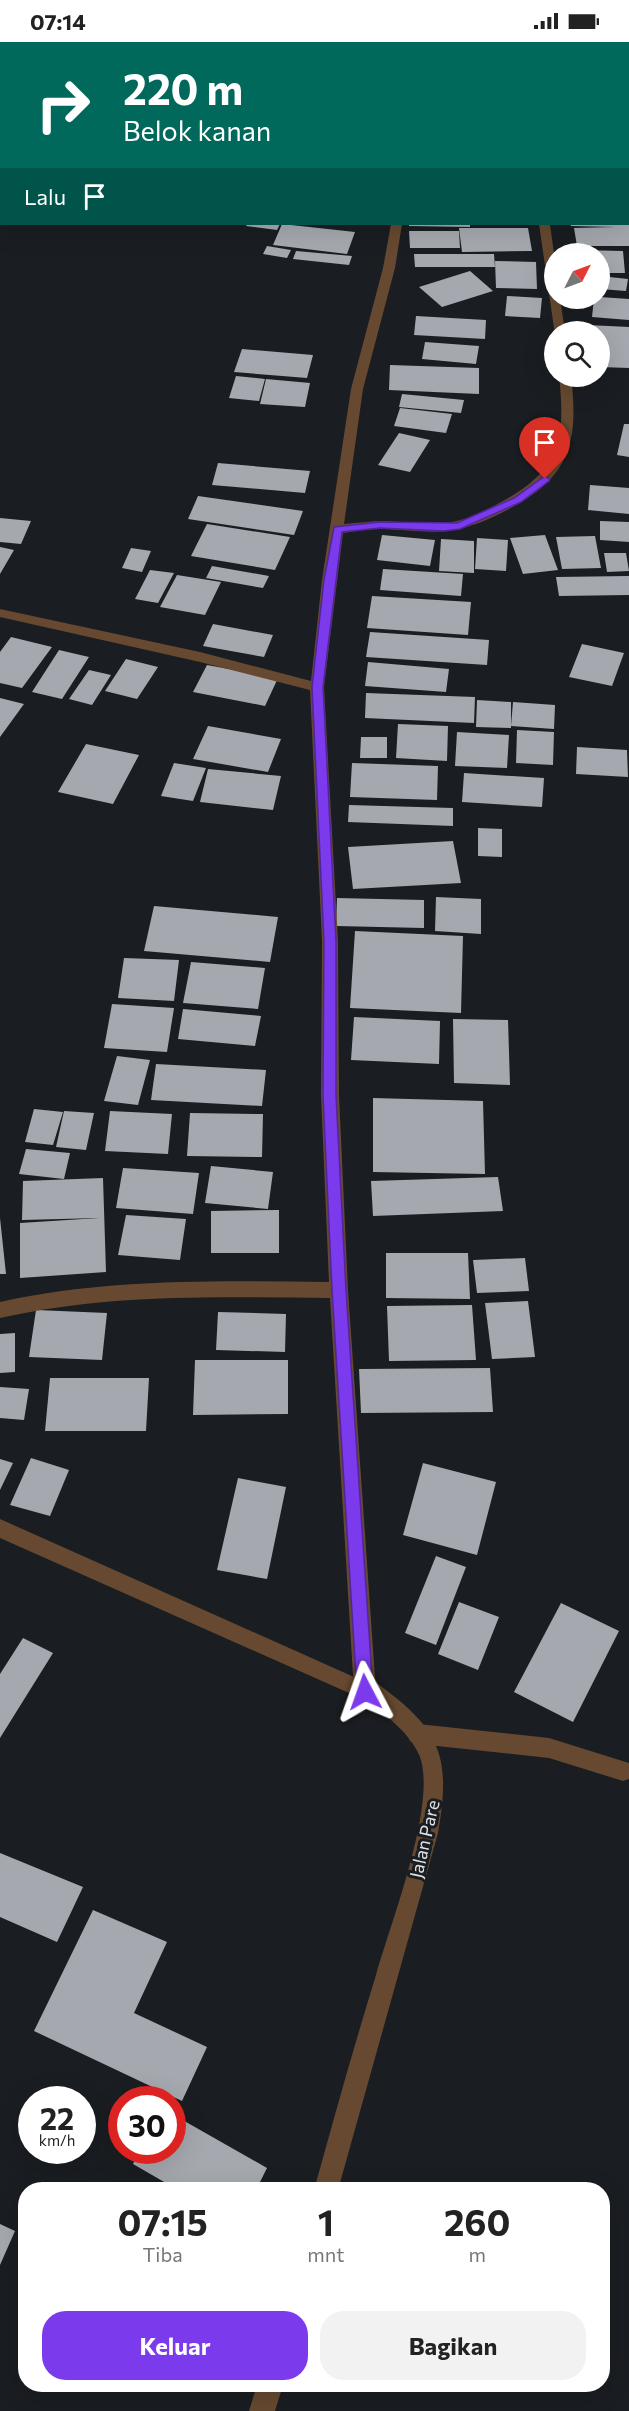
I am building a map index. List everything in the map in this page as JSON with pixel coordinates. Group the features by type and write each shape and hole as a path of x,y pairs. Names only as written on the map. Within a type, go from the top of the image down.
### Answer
{"street":[{"path":"365,1692 339,1290 330,1095 330,941 317,687 357,389 389,268 396,225"},
{"path":"544,225 557,321"},
{"path":"337,529 380,525 444,528 460,525 501,508 534,490 558,466 564,453 569,401 567,387"},
{"path":"0,613 200,657 317,687"},
{"path":"0,1310 40,1300 106,1290 339,1290"},
{"name":"Jalan Pare","path":"0,1528 365,1692 368,1689 392,1706 418,1734 432,1759 435,1792 421,1857 328,2182"},
{"path":"418,1734 501,1740 549,1748 623,1771"},
{"path":"262,2411 268,2392"}],"building":[{"path":"246,225 280,225 277,230"},
{"path":"282,225 355,232 347,254 273,245"},
{"path":"470,225 470,227 409,226"},
{"path":"570,225 629,225 629,246 610,246 610,243 576,243 574,228 615,227"},
{"path":"459,228 528,228 532,251 462,252"},
{"path":"409,231 459,231 460,248 410,248"},
{"path":"267,246 291,250 287,258 263,254"},
{"path":"296,251 352,256 349,265 293,259"},
{"path":"610,251 623,251 625,273 610,273"},
{"path":"414,254 494,254 495,267 415,267"},
{"path":"495,261 536,262 537,289 496,288"},
{"path":"470,271 493,291 442,307 419,287"},
{"path":"610,277 628,279 626,291 610,290"},
{"path":"507,296 542,298 540,318 505,316"},
{"path":"610,298 629,299 629,320 592,317 593,309 610,309"},
{"path":"416,316 486,320 485,339 414,335"},
{"path":"610,326 629,327 629,368 610,367"},
{"path":"425,342 479,346 476,364 422,359"},
{"path":"242,349 313,355 307,378 234,372"},
{"path":"390,365 479,368 479,394 389,390"},
{"path":"236,376 265,379 259,401 229,398"},
{"path":"266,379 310,383 305,407 260,404"},
{"path":"402,394 464,400 461,413 399,407"},
{"path":"400,408 452,414 446,433 394,426"},
{"path":"624,424 629,424 629,457 617,455"},
{"path":"399,433 430,440 410,472 378,465"},
{"path":"218,463 310,471 305,493 212,485"},
{"path":"590,485 629,488 629,514 588,510"},
{"path":"198,496 303,511 294,535 188,519"},
{"path":"0,518 31,521 21,544 0,542"},
{"path":"600,521 629,522 629,542 600,540"},
{"path":"207,524 290,537 275,570 191,556"},
{"path":"382,535 435,540 430,566 377,560"},
{"path":"545,535 558,570 523,574 510,538"},
{"path":"595,536 601,568 562,569 556,537"},
{"path":"477,538 508,540 506,571 475,569"},
{"path":"441,539 474,541 474,573 439,571"},
{"path":"0,547 14,550 0,574"},
{"path":"131,548 151,551 142,572 122,568"},
{"path":"604,553 626,553 629,571 607,572"},
{"path":"212,566 269,576 263,588 206,578"},
{"path":"383,569 463,574 461,596 380,590"},
{"path":"150,570 174,573 158,603 135,599"},
{"path":"177,575 221,582 205,615 160,607"},
{"path":"629,576 629,595 559,596 556,577"},
{"path":"372,596 471,602 468,635 367,628"},
{"path":"213,624 273,635 264,657 203,646"},
{"path":"370,632 489,640 487,665 366,657"},
{"path":"11,637 52,647 22,688 0,683 0,652"},
{"path":"582,644 624,653 612,686 569,677"},
{"path":"59,650 89,657 62,699 32,692"},
{"path":"126,659 158,667 137,699 105,691"},
{"path":"368,662 449,669 446,692 365,686"},
{"path":"207,665 278,678 265,706 193,692"},
{"path":"89,670 111,675 92,705 69,699"},
{"path":"366,693 475,697 474,723 365,718"},
{"path":"0,698 24,704 0,737"},
{"path":"477,700 511,702 511,728 476,727"},
{"path":"513,702 555,705 554,729 511,726"},
{"path":"398,724 448,726 447,761 396,758"},
{"path":"208,726 281,739 268,772 193,759"},
{"path":"517,730 554,732 553,765 516,763"},
{"path":"457,732 509,735 507,768 455,766"},
{"path":"361,737 387,737 387,758 360,758"},
{"path":"86,744 139,755 113,804 58,792"},
{"path":"577,747 627,750 628,777 576,774"},
{"path":"174,763 206,768 193,801 161,796"},
{"path":"352,763 438,766 437,800 350,797"},
{"path":"208,769 281,776 273,810 200,802"},
{"path":"464,773 544,778 542,807 462,802"},
{"path":"349,805 453,808 453,826 348,822"},
{"path":"478,828 502,829 502,857 478,856"},
{"path":"453,841 461,883 353,889 348,847"},
{"path":"436,897 481,899 481,934 435,931"},
{"path":"337,898 424,900 424,928 336,926"},
{"path":"154,906 278,917 270,962 144,951"},
{"path":"355,931 463,936 461,1013 350,1008"},
{"path":"124,958 179,960 174,1001 118,998"},
{"path":"191,962 265,968 258,1009 183,1003"},
{"path":"112,1004 174,1008 167,1052 104,1048"},
{"path":"183,1009 261,1016 255,1046 178,1039"},
{"path":"354,1017 440,1021 439,1064 351,1060"},
{"path":"453,1019 508,1020 510,1085 454,1083"},
{"path":"117,1056 150,1060 138,1105 104,1101"},
{"path":"156,1064 266,1070 262,1106 151,1100"},
{"path":"373,1098 483,1101 485,1174 373,1172"},
{"path":"34,1109 63,1112 53,1145 25,1142"},
{"path":"64,1111 94,1113 86,1150 56,1147"},
{"path":"110,1111 172,1114 168,1154 105,1151"},
{"path":"190,1113 263,1114 262,1157 187,1156"},
{"path":"26,1149 70,1153 64,1179 19,1174"},
{"path":"211,1166 273,1172 268,1209 205,1203"},
{"path":"123,1168 199,1173 193,1214 116,1208"},
{"path":"498,1177 503,1211 373,1216 371,1181"},
{"path":"103,1178 106,1272 20,1278 20,1223 99,1218 22,1220 23,1181"},
{"path":"279,1210 279,1253 211,1253 211,1211"},
{"path":"126,1215 186,1219 180,1260 118,1255"},
{"path":"0,1218 6,1274 0,1274"},
{"path":"386,1253 468,1253 470,1299 386,1298"},
{"path":"525,1258 529,1291 477,1293 473,1260"},
{"path":"528,1301 535,1357 492,1359 485,1303"},
{"path":"472,1305 476,1360 389,1361 387,1306"},
{"path":"36,1310 107,1313 102,1360 29,1357"},
{"path":"218,1312 286,1314 285,1352 216,1350"},
{"path":"15,1333 15,1372 0,1373 0,1334"},
{"path":"195,1360 288,1360 288,1414 193,1415"},
{"path":"490,1368 493,1412 361,1413 359,1369"},
{"path":"50,1378 149,1378 146,1431 45,1431"},
{"path":"0,1387 29,1389 24,1420 0,1418"},
{"path":"31,1458 69,1470 50,1516 10,1505"},
{"path":"0,1459 13,1463 0,1490"},
{"path":"423,1463 496,1482 477,1555 403,1535"},
{"path":"238,1478 286,1487 267,1579 217,1570"},
{"path":"436,1556 466,1567 436,1645 405,1633"},
{"path":"459,1602 499,1617 478,1670 438,1654"},
{"path":"561,1603 619,1631 573,1722 514,1692"},
{"path":"23,1638 53,1653 0,1738 0,1674"},
{"path":"0,1853 83,1887 57,1942 0,1917"},
{"path":"93,1910 167,1942 134,2013 207,2047 186,2092 186,2086 150,2086 34,2031"},
{"path":"186,2122 267,2168 260,2182 164,2182 133,2164 186,2164"},
{"path":"0,2224 15,2231 0,2265"}],"route":[{"path":"365,1692 339,1290 330,1095 330,941 317,687 329,580 337,529 380,525 444,528 460,525 517,500 534,490 545,479"}]}
